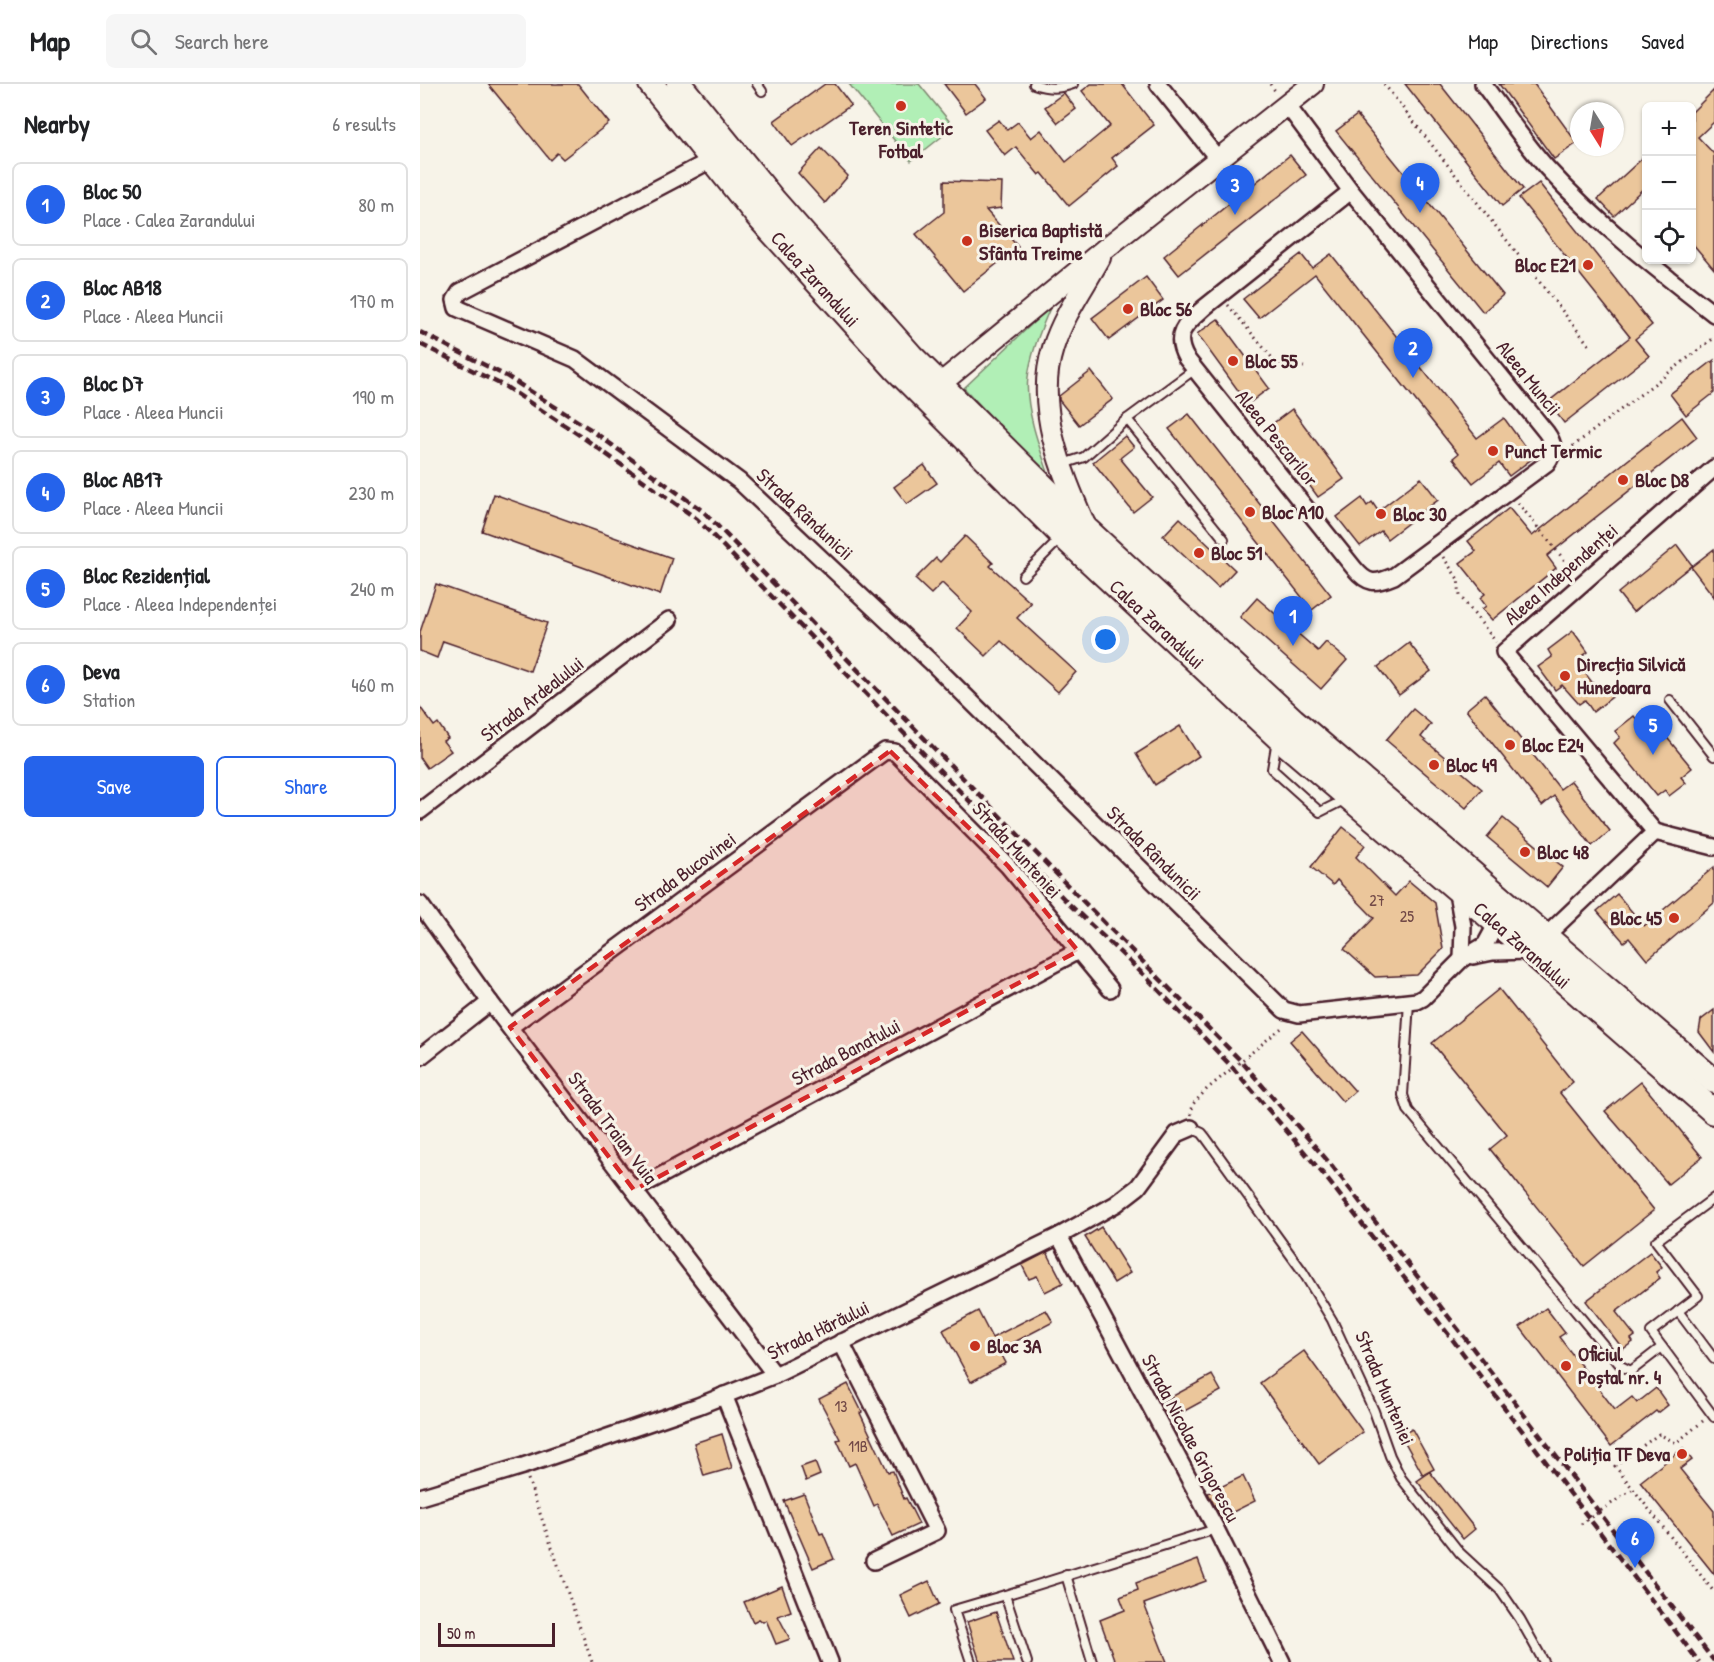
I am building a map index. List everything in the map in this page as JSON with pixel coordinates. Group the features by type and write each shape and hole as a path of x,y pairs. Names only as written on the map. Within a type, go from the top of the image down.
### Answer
{"main road":[{"name":"Calea Zarandului","path":"651,84 757,215 931,391 1063,536 1277,736 1349,798 1456,888 1504,915"},
{"name":"Calea Zarandului","path":"679,84 774,201 911,356 931,391 1087,530 1504,915 1714,1081"},
{"name":"Calea Zarandului","path":"1538,944 1714,1112"}],"street":[{"path":"1158,84 1218,159"},
{"path":"931,391 1106,248 1313,84"},
{"path":"1482,84 1546,167 1586,208 1656,270 1714,314"},
{"name":"Aleea Muncii","path":"1287,105 1351,191 1546,432 1554,447 1552,456"},
{"name":"Strada Rândunicii","path":"711,160 460,292 455,300 457,308 575,359 739,481 930,661 1279,1007 1299,1014"},
{"path":"1220,295 1351,191"},
{"path":"1087,530 1061,465 1050,424 1047,389 1048,364 1059,333 1106,248"},
{"name":"Aleea Pescarilor","path":"1220,295 1188,322 1181,332 1182,350 1361,577 1370,582 1380,582 1395,576 1435,546"},
{"path":"1435,546 1547,463 1552,456"},
{"name":"Aleea Independenței","path":"1655,832 1504,652 1714,468"},
{"name":"Strada Ardealului","path":"420,811 669,620"},
{"name":"Strada Munteniei","path":"885,751 895,752 1008,866 1110,989"},
{"name":"Strada Bucovinei","path":"510,1027 885,751"},
{"path":"1462,958 1538,944 1655,832 1714,847"},
{"path":"1456,888 1463,926 1462,958"},
{"name":"Strada Traian Vuia","path":"420,904 490,1002 774,1375"},
{"path":"1299,1014 1409,1002 1423,998 1462,958 1474,935 1504,915"},
{"name":"Strada Banatului","path":"634,1190 1078,951"},
{"path":"420,1057 490,1002"},
{"name":"Strada Hărăului","path":"420,1497 523,1466 698,1406 774,1375 1059,1236 1130,1195 1149,1174 1173,1138 1181,1131 1191,1128"},
{"name":"Strada Nicolae Grigorescu","path":"1059,1236 1216,1529 1282,1662"},
{"path":"842,1342 937,1531 874,1561"},
{"path":"724,1395 830,1662"}],"lane":[{"path":"1034,84 1045,88 1057,88 1072,84"},
{"path":"1061,465 1084,457 1127,419 1195,369"},
{"path":"1127,419 1224,539"},
{"path":"1023,576 1063,536"},
{"path":"1670,700 1714,756"},
{"path":"1409,1002 1403,1095 1408,1110 1621,1366 1631,1371 1662,1347"},
{"name":"Strada Munteniei","path":"1191,1128 1202,1133 1206,1138 1303,1272 1332,1320 1374,1411 1390,1456 1401,1478 1460,1553 1500,1590 1521,1619 1544,1662"},
{"path":"1713,1415 1651,1332 1698,1296 1656,1240 1714,1198"},
{"path":"1678,1311 1714,1359"},
{"path":"971,1662 954,1610 1216,1529"},
{"path":"1066,1575 1092,1662"},
{"path":"1005,1595 1027,1662"}],"path":[{"path":"1384,84 1589,345"},
{"path":"1220,295 1273,359 1279,363 1304,367"},
{"path":"1552,456 1563,453 1714,338"},
{"path":"1508,492 1583,583"},
{"path":"1435,546 1458,579 1460,596 1504,652"},
{"path":"1191,1128 1191,1109 1196,1100 1299,1014"},
{"path":"1713,1415 1676,1443 1659,1434 1615,1466 1714,1592"},
{"path":"523,1466 592,1662"},
{"path":"1581,1524 1633,1489"}],"highlighted area":[{"path":"890,751 1008,866 1078,951 634,1190 510,1027"}],"green space":[{"name":"Teren Sintetic Fotbal","path":"849,84 919,84 954,127 911,161"},
{"path":"1051,306 1034,350 1027,389 1034,430 1051,481 964,388"}],"building":[{"path":"488,84 578,84 609,123 563,159 557,153 550,160"},
{"path":"825,84 835,84 851,105 792,146 774,121"},
{"path":"944,84 975,84 986,98 966,113"},
{"path":"1091,84 1122,84 1154,125 1112,158 1118,166 1069,206 1042,173 1039,175 1016,147 1005,156 985,130 999,120 1007,130 1018,122 1031,138 1041,130 1066,162 1110,126 1082,91"},
{"path":"1405,84 1440,84 1523,189 1502,206"},
{"path":"1499,84 1534,84 1570,133 1570,148 1554,159"},
{"path":"1714,90 1714,122 1698,137 1714,154 1714,269 1696,248 1696,108"},
{"path":"1064,93 1076,109 1058,123 1045,107"},
{"path":"1357,115 1503,295 1483,312 1336,131"},
{"path":"821,148 848,176 825,203 798,173"},
{"path":"1290,155 1306,175 1179,275 1164,256"},
{"path":"1642,159 1642,190 1614,216 1598,199"},
{"name":"Biserica Baptistă Sfânta Treime","path":"944,181 1002,183 1001,208 986,210 1018,247 963,291 916,234 944,212"},
{"name":"Bloc E21","path":"1539,183 1652,325 1635,339 1649,356 1564,423 1548,402 1630,337 1519,198"},
{"path":"1301,254 1312,268 1331,254 1477,438 1504,418 1533,458 1509,476 1499,463 1473,483 1453,458 1458,454 1315,274 1259,318 1243,299"},
{"name":"Bloc 56","path":"1146,277 1163,300 1109,340 1092,318"},
{"name":"Bloc 55","path":"1218,319 1269,388 1248,404 1197,334"},
{"path":"1714,360 1714,393 1686,415 1670,394"},
{"path":"1091,371 1113,399 1079,425 1059,400 1059,396"},
{"path":"1292,409 1344,479 1318,497 1267,428"},
{"name":"Bloc A10","path":"1189,414 1331,595 1312,610 1169,429"},
{"path":"1682,417 1697,437 1547,556 1556,568 1492,620 1482,609 1486,606 1480,598 1485,594 1460,563 1476,551 1468,541 1509,508 1532,536"},
{"path":"1125,436 1134,447 1120,458 1152,497 1133,512 1093,462"},
{"path":"924,465 937,483 907,504 894,487"},
{"name":"Bloc 30","path":"1421,478 1438,500 1387,539 1381,531 1360,546 1337,517 1362,498 1367,506 1372,502 1378,511"},
{"path":"494,494 672,558 660,595 482,531"},
{"name":"Bloc 51","path":"1180,518 1235,570 1218,588 1163,536"},
{"path":"965,536 993,563 990,566 1031,603 1017,618 1076,672 1058,692 1001,641 986,656 957,628 972,612 942,583 931,594 915,579 936,558 940,562"},
{"path":"1677,545 1692,565 1633,612 1618,593"},
{"path":"1714,549 1714,597 1691,567"},
{"path":"436,584 547,623 530,671 443,641 437,658 420,651 420,632"},
{"path":"1257,598 1318,651 1326,642 1347,660 1321,689 1240,617"},
{"name":"Direcția Silvică Hunedoara","path":"1573,631 1588,652 1580,658 1586,666 1582,669 1597,689 1603,685 1612,697 1593,712 1585,700 1579,704 1562,685 1555,690 1538,667 1552,657 1548,650"},
{"path":"1409,643 1431,671 1399,695 1378,667"},
{"name":"Bloc E24","path":"1485,694 1560,789 1571,781 1610,831 1592,846 1554,796 1542,806 1466,710"},
{"path":"420,707 434,726 438,723 448,738 443,741 451,751 427,768 420,758"},
{"name":"Bloc 49","path":"1413,709 1431,724 1421,737 1482,789 1466,808 1386,740"},
{"path":"1634,716 1641,725 1650,717 1692,768 1681,777 1686,783 1669,796 1665,790 1657,796 1614,743 1620,737 1615,731"},
{"path":"1180,726 1199,756 1155,785 1136,754"},
{"name":"Bloc 48","path":"1503,818 1563,867 1547,887 1487,837"},
{"path":"1343,827 1365,845 1356,857 1395,896 1409,881 1435,903 1443,949 1417,975 1375,977 1344,949 1374,918 1337,880 1333,885 1311,867"},
{"name":"Bloc 45","path":"1714,867 1714,903 1647,960 1629,938 1624,942 1597,911 1617,894 1644,926"},
{"path":"1499,989 1573,1082 1560,1093 1654,1210 1584,1266 1490,1149 1507,1135 1432,1043"},
{"path":"1714,1010 1714,1052 1699,1032 1701,1020"},
{"path":"1302,1031 1355,1091 1343,1102 1290,1041"},
{"path":"1641,1082 1702,1157 1668,1184 1605,1111"},
{"path":"1101,1227 1130,1273 1114,1283 1085,1237"},
{"path":"1047,1252 1063,1283 1045,1292 1037,1276 1029,1279 1022,1265"},
{"path":"1650,1252 1662,1267 1656,1272 1660,1278 1616,1312 1635,1336 1631,1339 1633,1342 1623,1349 1586,1301"},
{"path":"1546,1308 1565,1333 1559,1337 1615,1410 1632,1397 1637,1403 1656,1388 1668,1405 1658,1413 1656,1411 1611,1446 1520,1327"},
{"name":"Bloc 3A","path":"1046,1310 1053,1322 999,1350 1006,1363 971,1382 943,1330 978,1311 992,1338"},
{"path":"1304,1351 1363,1432 1319,1464 1260,1383"},
{"path":"1212,1375 1221,1391 1168,1420 1160,1403"},
{"path":"848,1384 888,1472 893,1471 904,1499 906,1498 919,1524 893,1536 877,1504 874,1506 855,1463 849,1466 837,1440 840,1439 819,1399"},
{"path":"1412,1429 1434,1469 1423,1475 1401,1435"},
{"path":"722,1434 732,1468 704,1476 694,1443"},
{"path":"1683,1448 1692,1460 1680,1469 1714,1511 1714,1574 1640,1482"},
{"path":"815,1462 820,1475 806,1481 801,1467"},
{"path":"1430,1472 1475,1529 1463,1539 1417,1481"},
{"path":"1243,1476 1255,1501 1221,1518 1208,1493"},
{"path":"804,1494 820,1534 823,1533 834,1559 813,1568 784,1501"},
{"path":"1198,1560 1206,1581 1144,1604 1167,1662 1115,1662 1100,1620 1125,1610 1120,1597 1138,1590 1136,1583"},
{"path":"929,1581 939,1604 911,1618 900,1595"},
{"path":"782,1586 791,1611 778,1616 790,1639 776,1644 766,1620 763,1622 759,1619 753,1622 744,1602"},
{"path":"996,1612 1013,1662 980,1662 967,1622"}],"railway":[{"path":"420,332 508,377 590,429 704,512 1241,1061 1333,1167 1714,1661"},
{"path":"420,344 506,387 581,436 697,519 1069,904 1147,978 1233,1068 1324,1175 1699,1662"}],"place":[{"name":"Teren Sintetic Fotbal","path":"901,106"},
{"name":"Bloc AB17","path":"1420,213"},
{"name":"Bloc D7","path":"1235,215"},
{"name":"Biserica Baptistă Sfânta Treime","path":"967,241"},
{"name":"Bloc E21","path":"1588,265"},
{"name":"Bloc 56","path":"1128,309"},
{"name":"Bloc 55","path":"1233,361"},
{"name":"Bloc AB18","path":"1413,378"},
{"name":"Punct Termic","path":"1493,451"},
{"name":"Bloc D8","path":"1623,480"},
{"name":"Bloc A10","path":"1250,512"},
{"name":"Bloc 30","path":"1381,514"},
{"name":"Bloc 51","path":"1199,553"},
{"name":"Bloc 50","path":"1293,646"},
{"name":"Direcția Silvică Hunedoara","path":"1565,676"},
{"name":"Bloc E24","path":"1510,745"},
{"name":"Bloc Rezidențial","path":"1653,755"},
{"name":"Bloc 49","path":"1434,765"},
{"name":"Bloc 48","path":"1525,852"},
{"name":"Bloc 45","path":"1674,918"},
{"name":"Bloc 3A","path":"975,1346"},
{"name":"Oficiul Poștal nr. 4","path":"1566,1366"},
{"name":"Poliția TF Deva","path":"1682,1454"},
{"name":"Deva","path":"1635,1568"}]}
